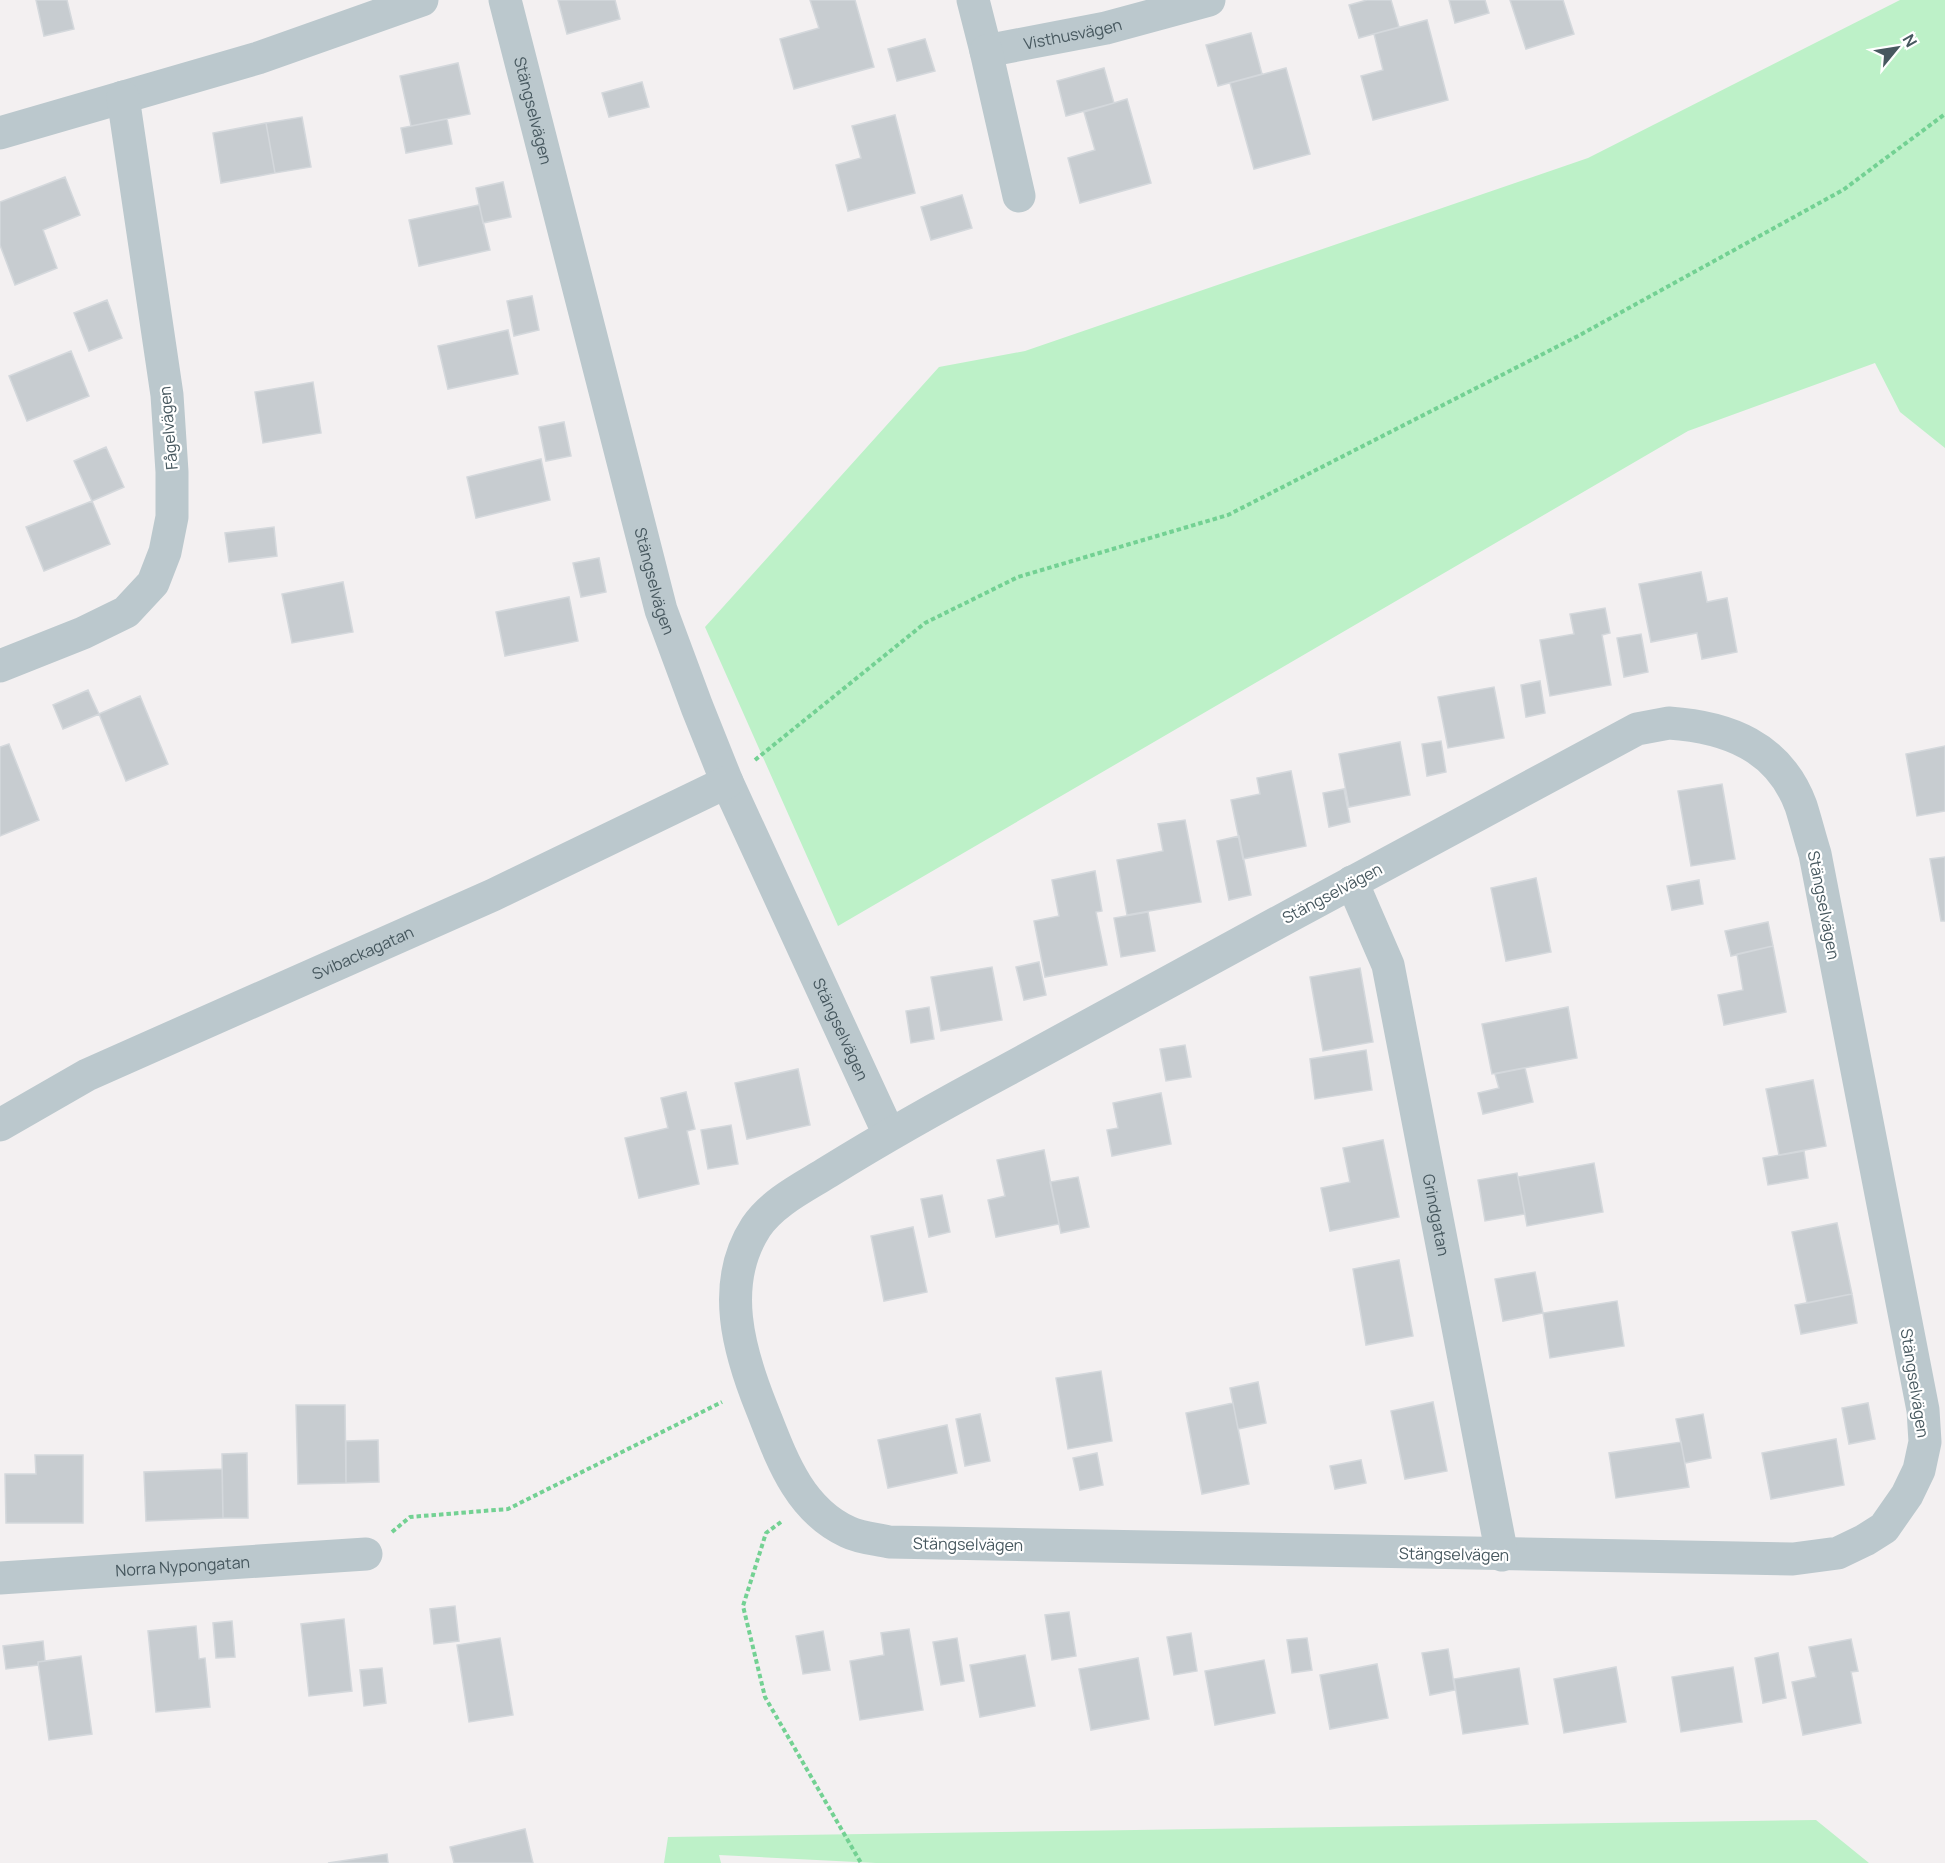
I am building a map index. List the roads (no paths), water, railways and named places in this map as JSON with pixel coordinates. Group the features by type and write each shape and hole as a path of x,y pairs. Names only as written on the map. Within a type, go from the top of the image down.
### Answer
{"street":[{"path":"0,133 258,58 422,0"},
{"name":"Stängselvägen","path":"505,0 661,610 728,782 889,1134"},
{"path":"974,0 1019,196"},
{"name":"Visthusvägen","path":"986,51 1106,28 1209,0"},
{"name":"Fågelvägen","path":"0,666 83,633 126,612 153,583 165,552 172,517 172,472 167,395 123,97"},
{"name":"Stängselvägen","path":"1669,723 1696,725 1725,732 1762,751 1782,771 1800,804 1815,854 1923,1410 1925,1443 1919,1470 1907,1495 1884,1528 1865,1540 1838,1552 1793,1559 889,1542 851,1534 829,1522 807,1500 794,1482 780,1455 752,1386 742,1354 734,1296 737,1275 748,1242 757,1226 776,1206 889,1134 1637,729 1669,723"},
{"name":"Svibackagatan","path":"0,1125 87,1075 492,895 728,782"},
{"name":"Grindgatan","path":"1352,882 1388,965 1502,1555"},
{"name":"Norra Nypongatan","path":"0,1578 366,1554"}]}
